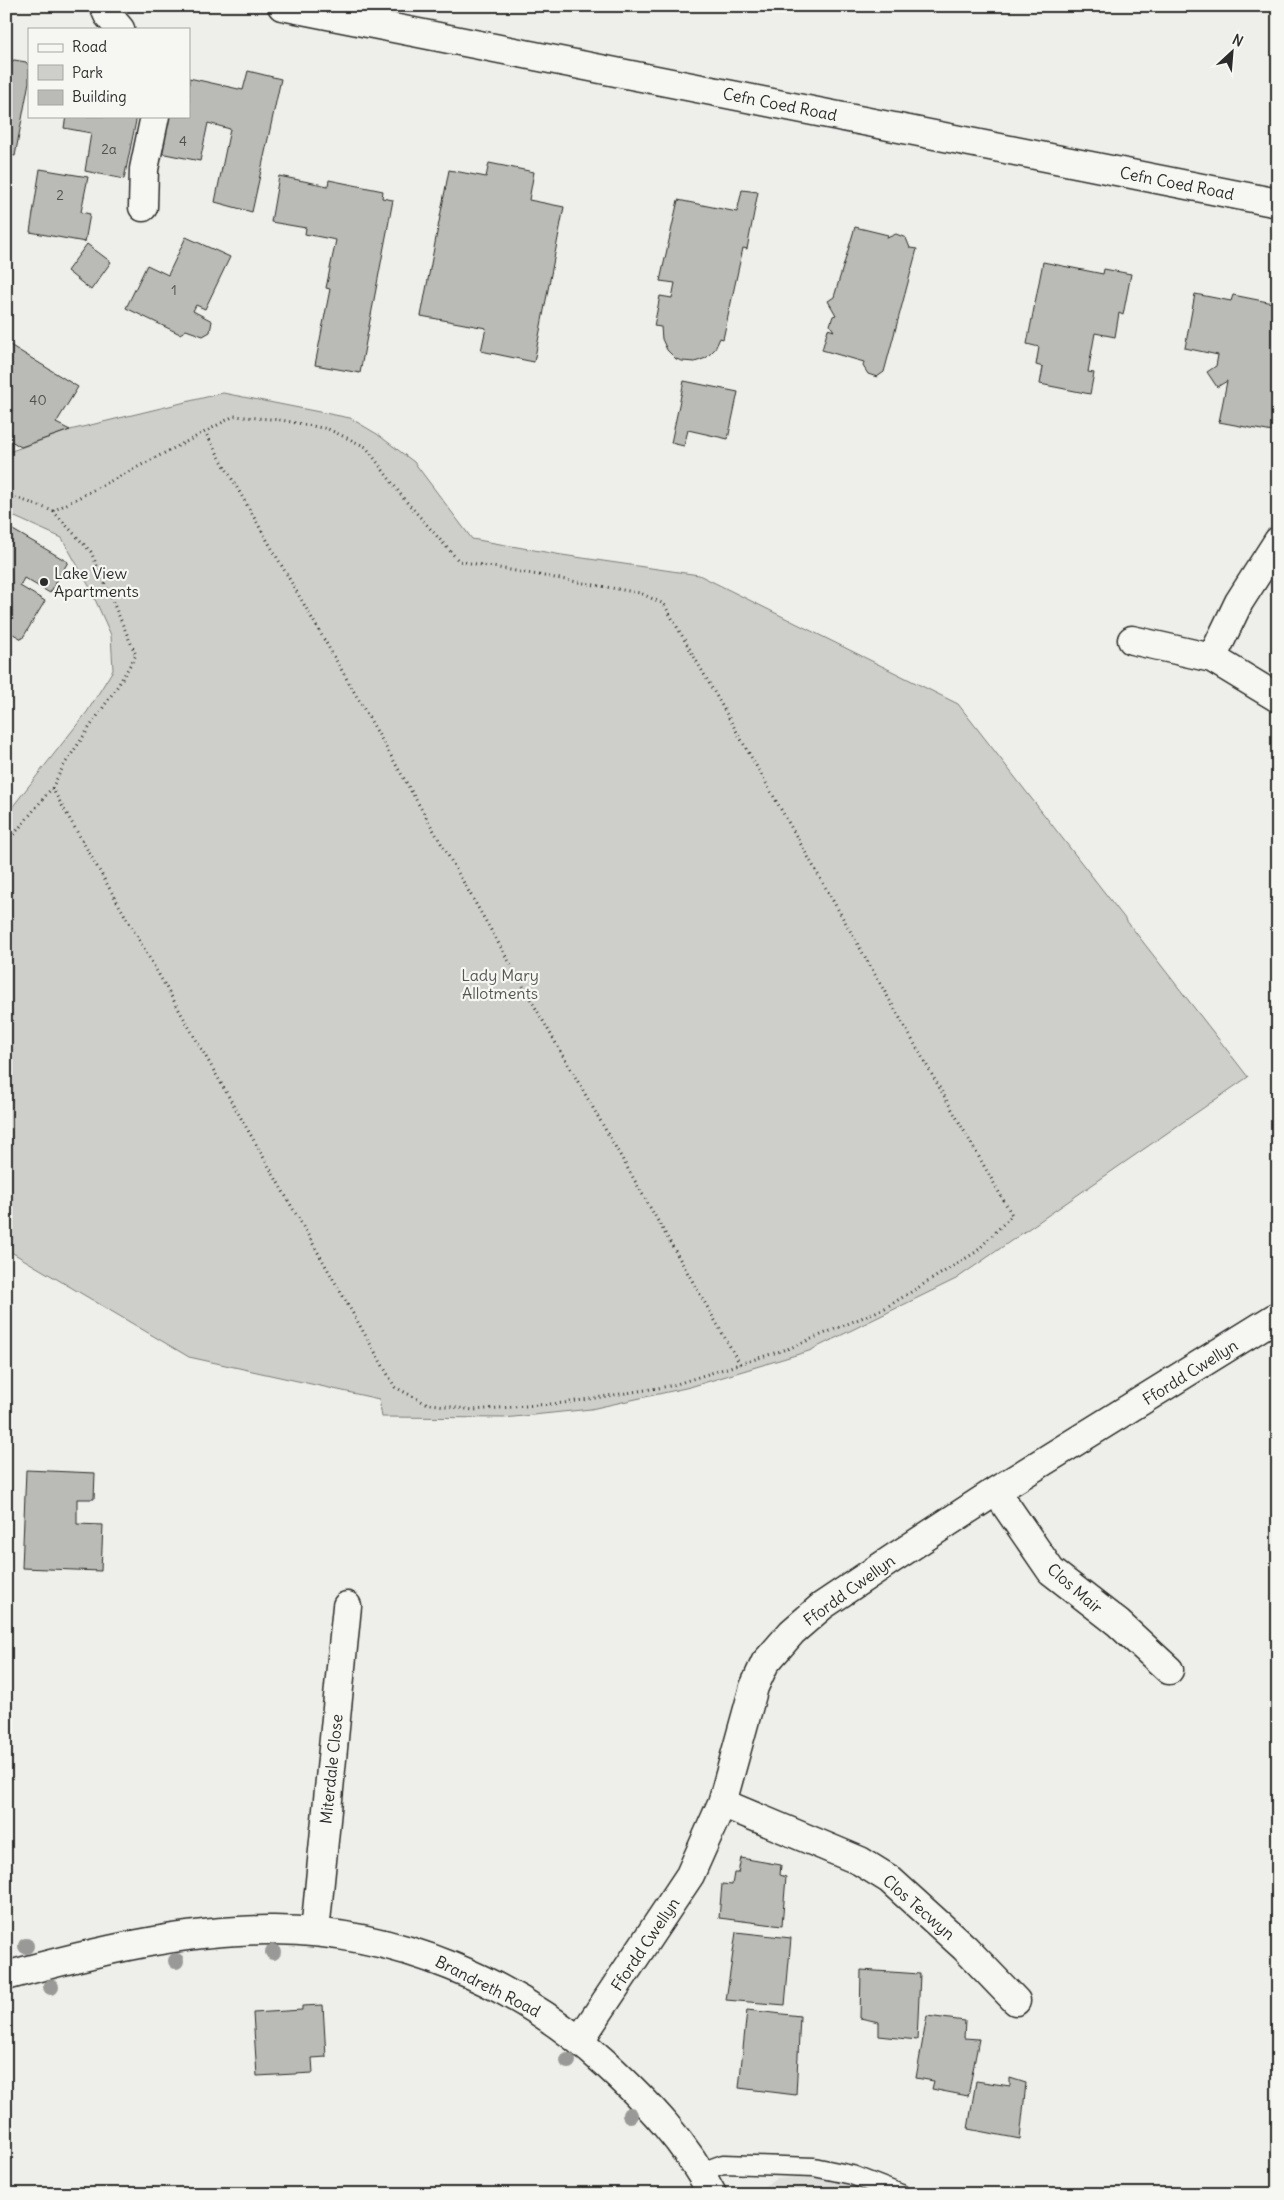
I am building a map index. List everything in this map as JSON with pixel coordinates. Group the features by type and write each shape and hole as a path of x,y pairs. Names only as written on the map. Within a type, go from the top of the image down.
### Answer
{"street":[{"path":"104,6 108,15 119,28"},
{"name":"Cefn Coed Road","path":"291,7 1278,203"},
{"path":"143,207 144,169 155,118"},
{"path":"1212,658 1239,602 1278,541"},
{"path":"1132,640 1212,658 1278,698"},
{"name":"Ffordd Cwellyn","path":"580,2040 690,1875 722,1803 754,1687 766,1663 792,1632 830,1601 996,1491 1277,1318"},
{"name":"Clos Mair","path":"996,1491 1051,1571 1078,1594 1118,1623 1169,1670"},
{"name":"Miterdale Close","path":"315,1932 347,1606"},
{"name":"Clos Tecwyn","path":"722,1803 860,1861 889,1879 965,1948 1016,2001"},
{"name":"Brandreth Road","path":"6,1976 65,1959 178,1938 273,1930 315,1932 393,1946 429,1957 508,1992 544,2014 580,2040 656,2112 707,2183"}],"lane":[{"path":"707,2183 723,2164 814,2166 852,2175 901,2194"}],"path":[{"path":"52,788 395,1387 425,1404 473,1410 564,1403 670,1386 790,1348 885,1308 976,1252 1012,1215 664,604 640,593 459,560 404,499 366,447 328,429 281,420 234,416 53,511"},
{"path":"205,432 740,1364"},
{"path":"6,494 53,511 91,552 136,655 64,765 52,788 6,844"}],"shaded area":[{"path":"810,2175 842,2183 873,2194 756,2194 759,2189 777,2179"}],"green space":[{"name":"Lady Mary Allotments","path":"223,393 350,418 377,434 414,462 472,539 562,555 699,575 958,704 1248,1077 956,1279 809,1351 690,1387 591,1409 504,1418 382,1417 379,1399 189,1357 6,1249 6,815 87,712 113,670 111,635 89,586 62,538 6,513 6,453 70,430"}],"building":[{"path":"14,60 26,62 28,65 28,87 15,156 10,155 8,166 6,165 6,64"},
{"path":"248,71 281,79 252,212 215,202 230,129 208,123 200,161 160,153 168,118 190,118 190,78 243,90"},
{"path":"66,118 137,118 124,179 85,171 91,133 64,128"},
{"path":"489,163 534,172 529,200 564,207 534,362 481,351 486,328 421,316 449,170 486,177"},
{"path":"40,169 88,177 81,212 90,214 85,242 30,232"},
{"path":"279,176 328,186 329,180 383,191 382,198 393,200 360,373 315,365 330,289 326,288 336,240 305,234 306,228 271,222"},
{"path":"742,190 758,192 747,249 743,248 723,339 720,338 715,349 706,358 695,362 676,359 667,350 662,339 661,327 654,326 660,296 672,298 675,283 660,281 678,200 737,212"},
{"path":"855,227 888,235 887,238 896,234 906,238 910,248 917,249 884,372 877,377 868,374 863,366 864,362 822,350 828,329 834,331 830,325 833,316 836,315 828,301 834,297"},
{"path":"186,237 230,257 205,309 196,305 193,311 212,321 210,332 203,336 186,330 180,334 126,308 147,265 168,275"},
{"path":"87,244 111,262 91,290 67,271"},
{"path":"1043,262 1103,274 1104,269 1131,274 1123,315 1119,313 1115,337 1095,333 1088,372 1094,373 1090,394 1040,384 1043,367 1036,365 1039,347 1027,344"},
{"path":"1195,294 1231,301 1233,295 1278,304 1278,433 1219,422 1227,381 1217,387 1207,372 1216,366 1218,355 1185,348"},
{"path":"10,345 78,387 56,423 70,430 21,447 6,438 6,418 8,415 6,413 6,346"},
{"path":"684,381 738,392 728,439 688,430 684,446 671,443"},
{"name":"Lake View Apartments","path":"6,526 68,562 50,593 24,578 20,586 45,601 22,639 6,630"},
{"path":"26,1470 95,1473 94,1499 77,1499 77,1524 103,1525 101,1571 22,1568"},
{"path":"741,1858 781,1865 780,1875 786,1877 782,1926 719,1918 722,1884 732,1885 734,1873 738,1873"},
{"path":"736,1932 791,1938 785,2005 726,2000"},
{"path":"861,1970 920,1974 917,2040 879,2036 879,2022 860,2018"},
{"path":"323,2005 326,2057 312,2058 313,2073 257,2076 253,2013 302,2010 302,2006"},
{"path":"747,2010 800,2016 796,2095 739,2088"},
{"path":"927,2016 965,2021 964,2038 979,2039 968,2096 932,2089 934,2081 916,2078"},
{"path":"1010,2078 1026,2083 1020,2139 968,2129 976,2081 1010,2086"}],"place":[{"name":"Lake View Apartments","path":"44,582"}]}
